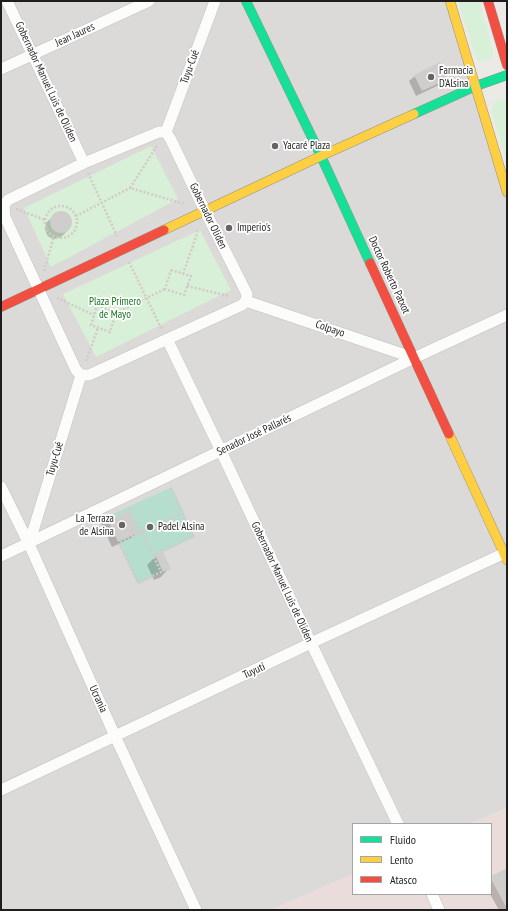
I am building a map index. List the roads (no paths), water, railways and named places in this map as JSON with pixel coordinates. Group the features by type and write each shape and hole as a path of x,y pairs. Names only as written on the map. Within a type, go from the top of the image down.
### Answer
{"street":[{"name":"Gobernador Manuel Luis de Oliden","path":"7,1 84,163"},
{"name":"Jean Jaures","path":"1,69 149,1"},
{"name":"Tuyu-Cué","path":"166,132 215,1"},
{"name":"Doctor Roberto Patxot","path":"246,1 321,156 506,555"},
{"path":"450,1 507,192"},
{"path":"488,1 507,65"},
{"path":"1,307 321,156 476,86 507,75"},
{"path":"166,132 158,132 84,163 8,200 2,205 5,217 76,370 81,375 89,375 242,305 246,301"},
{"name":"Gobernador Oliden","path":"166,132 247,294 246,301"},
{"name":"Colpayo","path":"246,301 414,358"},
{"name":"Senador José Pallarés","path":"1,556 29,544 414,358 507,315"},
{"name":"Gobernador Manuel Luis de Oliden","path":"167,339 398,823"},
{"name":"Tuyu-Cué","path":"29,544 81,375"},
{"name":"Ucrania","path":"1,487 29,544 115,736 196,910"},
{"name":"Tuyutí","path":"1,790 311,644 506,555"},
{"path":"432,895 439,910"}],"place":[{"name":"Farmacia D'Alsina","path":"431,77"},
{"name":"Yacaré Plaza","path":"275,146"},
{"name":"Imperio's","path":"229,228"},
{"name":"La Terraza de Alsina","path":"122,525"},
{"name":"Padel Alsina","path":"150,527"}],"park label":[{"name":"Plaza Primero de Mayo","path":"115,308"}]}
